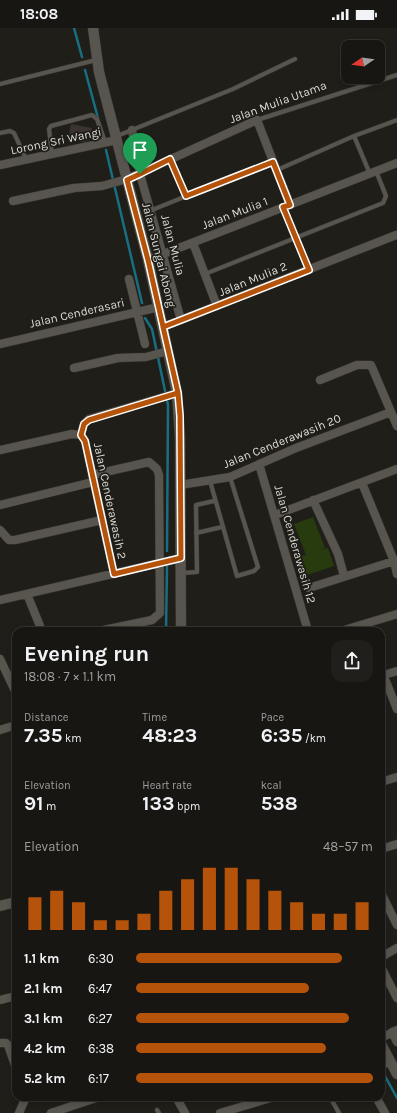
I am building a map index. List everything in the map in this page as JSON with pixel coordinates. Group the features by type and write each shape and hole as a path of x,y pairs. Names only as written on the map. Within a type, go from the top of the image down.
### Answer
{"street":[{"name":"Jalan Sungai Abong","path":"94,29 96,60 117,138 119,182 148,260 178,393 181,627"},
{"name":"Jalan Mulia Utama","path":"13,201 74,188 119,182 140,174 257,120"},
{"path":"257,120 276,170 287,206"},
{"name":"Jalan Mulia","path":"132,130 140,174 152,210 181,320"},
{"name":"Lorong Sri Wangi","path":"0,165 117,138"},
{"name":"Jalan Mulia 1","path":"148,260 397,163"},
{"name":"Jalan Mulia 2","path":"163,327 396,235"},
{"path":"193,243 217,306"},
{"path":"129,279 145,344"},
{"name":"Jalan Cenderasari","path":"0,344 159,307"},
{"path":"74,368 118,358 155,355 168,350"},
{"path":"320,380 357,365 371,365 397,426"},
{"path":"0,450 72,434 81,435 84,424 89,420 178,393"},
{"name":"Jalan Cenderawasih 20","path":"180,484 230,476 391,412"},
{"name":"Jalan Cenderawasih 2","path":"81,435 85,441 114,574"},
{"path":"0,505 149,462 157,469 159,475 161,608 157,617 152,620 118,627"},
{"name":"Jalan Cenderawasih 12","path":"259,464 307,627"},
{"path":"275,515 362,484 397,469"},
{"path":"362,484 394,561 397,574"},
{"path":"314,500 338,554 344,576"},
{"path":"0,530 9,540 15,540 102,520"},
{"path":"0,600 181,558"},
{"path":"309,588 394,561"},
{"path":"27,594 40,627"},
{"path":"367,627 397,614"},
{"path":"0,658 12,684"},
{"path":"385,672 397,671"},
{"path":"385,679 397,709"},
{"path":"0,730 12,726"},
{"path":"385,781 397,777"},
{"path":"385,848 397,844"},
{"path":"385,901 397,925"},
{"path":"0,906 12,903"},
{"path":"385,955 397,948"},
{"path":"385,973 395,989 397,998"},
{"path":"0,1000 12,997"},
{"path":"385,1036 394,1031 397,1042"},
{"path":"0,1043 6,1042 12,1056"},
{"path":"386,1063 397,1074"},
{"path":"19,1113 24,1101"},
{"path":"51,1113 73,1110 91,1101"},
{"path":"178,1101 185,1113"},
{"path":"220,1113 260,1101"},
{"path":"378,1101 385,1113"}],"lane":[{"path":"117,138 132,130 233,89 295,59"},
{"path":"0,84 96,60"},
{"name":"Jalan Mulia Utama","path":"257,120 397,75"},
{"path":"52,154 49,130 51,126 85,116 92,115 97,118 104,142"},
{"path":"276,170 354,136 397,120"},
{"path":"0,133 10,131 14,133 26,160"},
{"path":"205,274 383,203 386,196 354,136"},
{"path":"170,159 186,196"},
{"path":"152,210 273,162"},
{"path":"287,206 296,238 309,270"},
{"path":"210,480 214,500 237,576 256,570 258,567 230,476"},
{"path":"181,573 197,572 196,505 214,500"},
{"path":"196,533 222,527"},
{"path":"332,1101 339,1113"}],"green space":[{"path":"313,517 325,548 320,550 328,548 334,566 304,576 298,557 306,555 294,524"}],"building":[{"path":"71,124 92,128 89,140 84,142 68,139"}],"waterway":[{"path":"74,28 82,57"},
{"path":"85,70 98,118"},
{"path":"106,150 142,303"},
{"path":"145,318 152,329 168,405 167,551"},
{"path":"166,627 167,567"},
{"path":"385,1076 397,1098"}],"route":[{"path":"140,174 127,180 148,260 159,307 168,350 178,393 89,420 84,424 81,435 85,441 114,574 181,558 180,416 178,393 163,327 181,320 309,270 283,207 290,205 273,162 186,196 170,159 140,174"}]}
